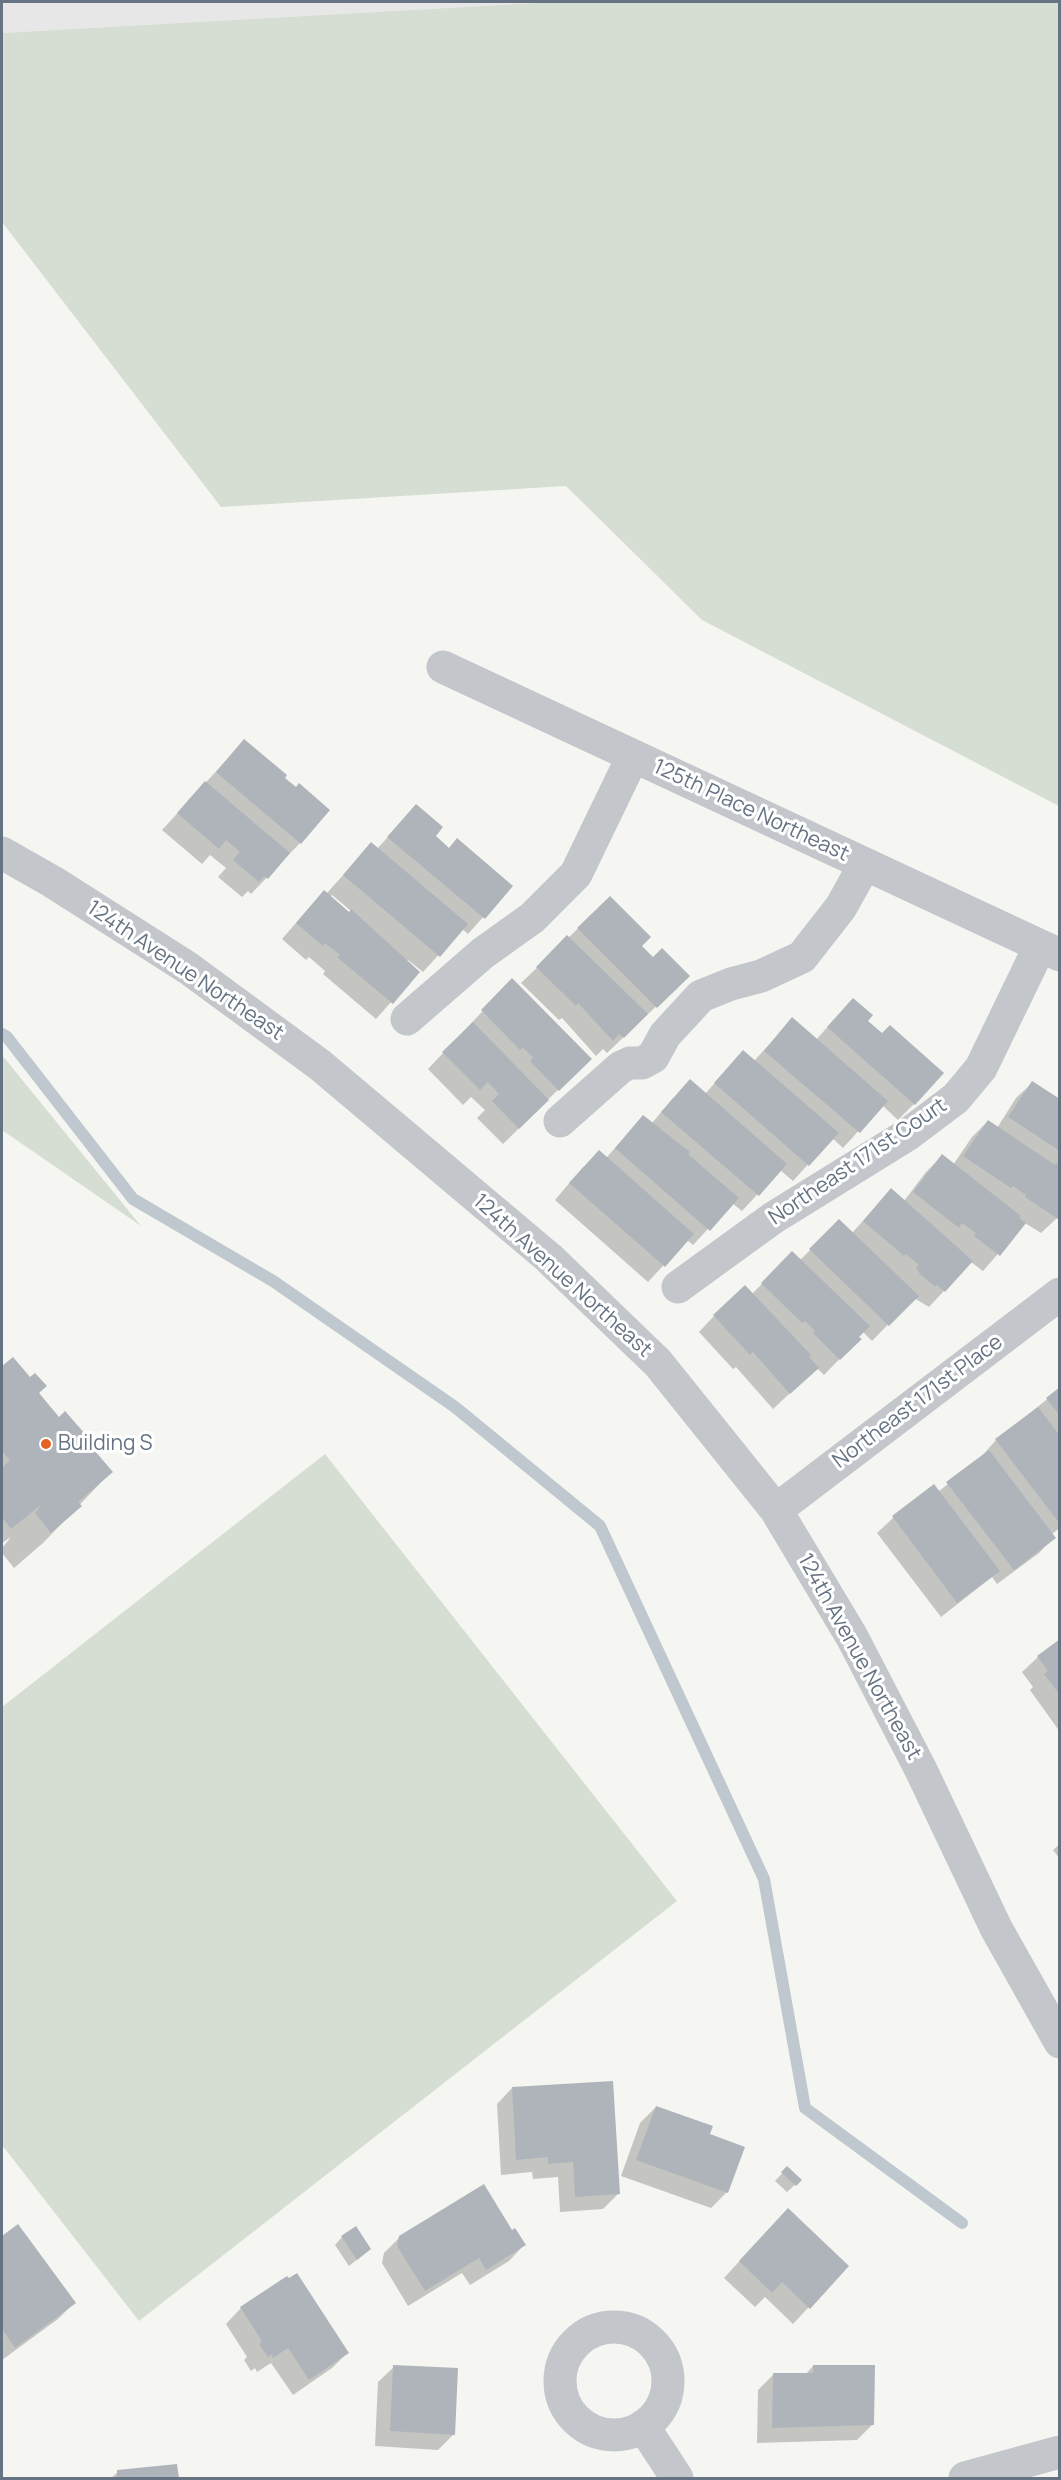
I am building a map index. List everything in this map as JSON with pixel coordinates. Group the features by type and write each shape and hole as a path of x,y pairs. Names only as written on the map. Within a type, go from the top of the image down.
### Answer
{"street":[{"name":"125th Place Northeast","path":"443,667 1050,950"},
{"path":"407,1019 483,953 532,918 576,874 633,756"},
{"name":"124th Avenue Northeast","path":"2,853 53,882 188,968 321,1065 549,1258 658,1363 776,1510 852,1637 921,1770 996,1928 1059,2042"},
{"path":"560,1121 621,1067 630,1063 642,1063 653,1057 665,1035 701,996 731,984 761,976 802,957 841,907 865,864"},
{"name":"Northeast 171st Court","path":"678,1287 773,1218 908,1135 956,1098 981,1068 1050,950"},
{"name":"Northeast 171st Place","path":"776,1510 1059,1294"},
{"path":"643,2426 677,2478"},
{"path":"965,2478 1059,2452"}],"shaded area":[{"path":"2,2 553,2 2,33"},
{"path":"553,2 1059,2 1059,806 702,620 566,486 221,507 2,222 2,33"},
{"path":"2,1055 141,1226 2,1130"},
{"path":"325,1454 677,1901 139,2321 2,2145 2,1707"}],"building":[{"path":"244,739 287,775 285,778 296,787 299,783 330,810 301,844 216,772"},
{"path":"205,781 290,853 268,879 264,876 259,882 233,860 240,852 226,840 219,849 177,813"},
{"path":"416,804 443,827 436,836 449,848 457,838 513,886 485,919 387,837"},
{"path":"371,842 468,924 440,957 343,875"},
{"path":"324,890 349,912 351,909 420,972 393,1004 337,957 340,955 325,943 323,946 296,923"},
{"path":"610,896 651,937 642,946 653,957 662,948 690,976 657,1008 577,928"},
{"path":"567,935 648,1014 624,1038 619,1034 613,1041 578,1003 576,1006 536,967"},
{"path":"512,978 592,1059 559,1091 530,1061 533,1057 523,1048 520,1050 481,1010"},
{"path":"853,998 873,1015 868,1021 882,1033 890,1025 944,1073 915,1105 827,1027"},
{"path":"792,1017 888,1101 860,1133 764,1051"},
{"path":"473,1022 549,1100 519,1129 492,1101 499,1094 488,1082 480,1090 442,1052"},
{"path":"743,1050 839,1133 809,1166 714,1083"},
{"path":"690,1079 787,1164 759,1196 661,1112"},
{"path":"1032,1081 1060,1099 1060,1151 1008,1117"},
{"path":"643,1115 690,1152 688,1154 739,1198 710,1231 615,1148"},
{"path":"988,1120 1055,1165 1056,1163 1060,1165 1058,1219 1013,1186 1011,1188 963,1156"},
{"path":"599,1150 694,1234 665,1267 569,1183"},
{"path":"942,1154 1021,1216 1019,1218 1026,1223 1000,1256 974,1236 976,1233 962,1223 959,1228 913,1192"},
{"path":"891,1188 973,1261 945,1292 920,1274 916,1268 919,1265 906,1254 904,1256 863,1221"},
{"path":"839,1219 919,1296 889,1326 809,1249"},
{"path":"792,1251 870,1326 859,1337 862,1339 840,1360 813,1333 815,1331 805,1321 802,1323 761,1283"},
{"path":"745,1285 811,1355 809,1357 819,1368 790,1394 753,1352 750,1355 713,1315"},
{"name":"Building S","path":"13,1357 30,1377 35,1373 47,1386 39,1393 59,1417 65,1411 86,1435 83,1437 113,1472 78,1502 82,1506 51,1533 35,1513 42,1504 11,1529 2,1517 2,1468 10,1460 3,1452 2,1454 2,1366"},
{"path":"1060,1387 1060,1416 1046,1398"},
{"path":"1038,1407 1060,1436 1060,1524 995,1439"},
{"path":"989,1450 1056,1538 1014,1570 946,1482"},
{"path":"934,1484 1000,1571 957,1603 892,1516"},
{"path":"1060,1639 1060,1695 1044,1674 1048,1671 1037,1656"},
{"path":"613,2081 620,2194 575,2197 573,2162 548,2164 548,2157 516,2160 512,2087"},
{"path":"656,2106 713,2126 710,2134 745,2147 728,2193 636,2160"},
{"path":"787,2166 802,2180 796,2186 781,2172"},
{"path":"484,2184 512,2230 515,2228 526,2245 486,2270 479,2258 425,2291 397,2246 399,2236"},
{"path":"788,2208 849,2266 810,2309 782,2282 772,2293 739,2261"},
{"path":"18,2224 76,2303 15,2348 2,2329 2,2236"},
{"path":"356,2226 371,2249 357,2260 341,2236"},
{"path":"297,2273 349,2353 309,2380 288,2348 273,2358 271,2354 268,2357 259,2344 262,2341 240,2307 287,2276 289,2278"},
{"path":"393,2365 458,2368 455,2435 390,2431"},
{"path":"813,2365 875,2365 874,2425 772,2428 773,2373 813,2373"},
{"path":"177,2464 179,2478 117,2478 117,2470"}],"waterway":[{"path":"2,1034 7,1037 133,1199 273,1281 455,1407 600,1526 764,1879 805,2108 962,2223"}],"place":[{"name":"Building S","path":"46,1444"}]}
